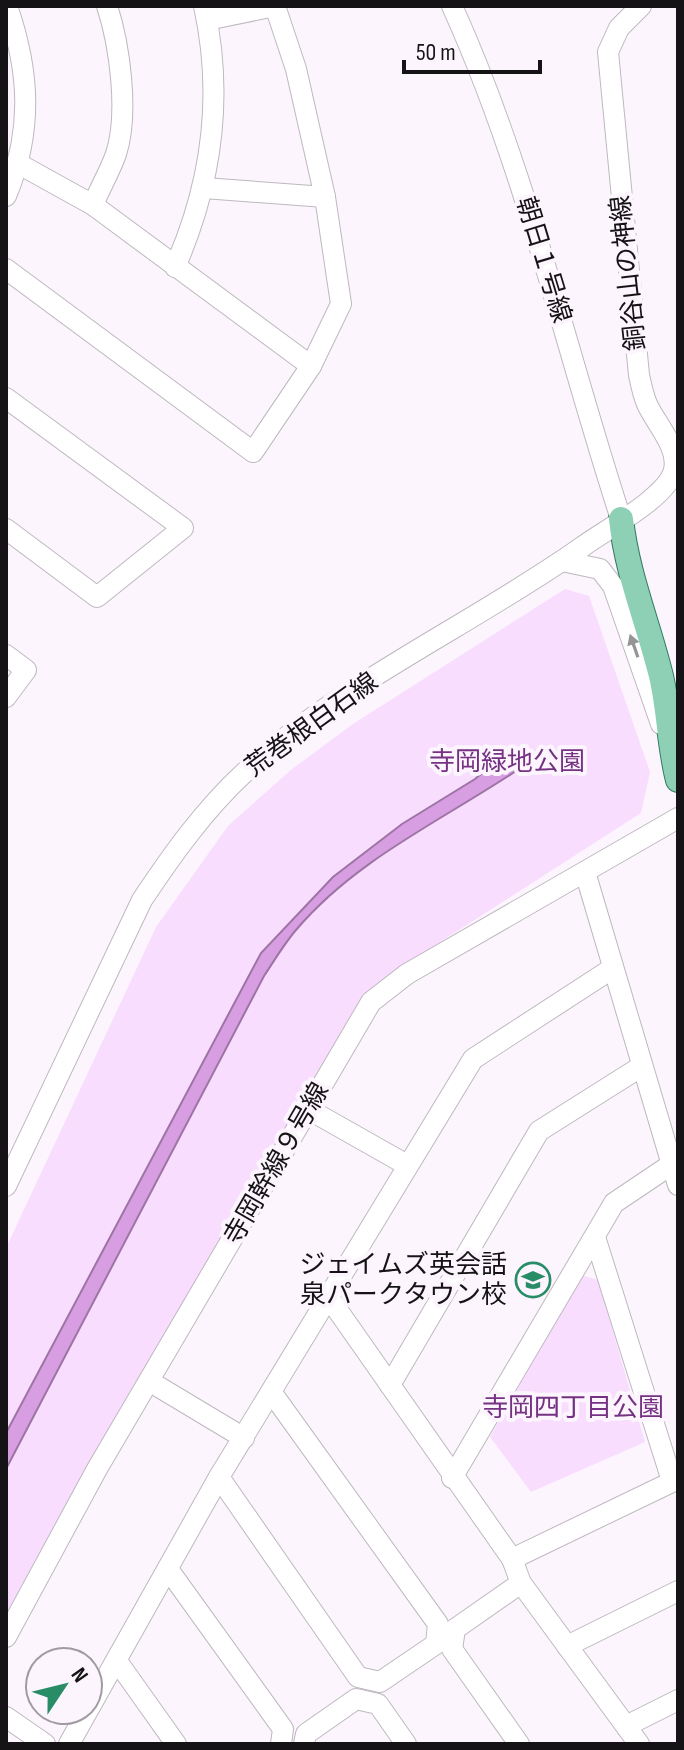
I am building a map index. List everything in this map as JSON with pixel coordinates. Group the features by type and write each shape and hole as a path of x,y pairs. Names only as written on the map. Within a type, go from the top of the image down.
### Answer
{"main road":[{"path":"621,519 638,552 678,692"},
{"path":"621,519 625,557 661,678 669,746 678,780"}],"street":[{"path":"6,196 19,164 28,94 24,63 7,6"},
{"path":"93,205 117,152 120,117 121,76 107,6"},
{"path":"6,269 253,452 311,366 341,304 325,197 296,69 275,6 205,13 214,93 213,135 195,222 175,267"},
{"name":"朝日１号線","path":"452,6 480,67 516,172 621,519"},
{"name":"銅谷山の神線","path":"621,519 658,494 675,466 673,453 646,402 639,375 608,52 619,28 641,6"},
{"path":"19,164 93,205 311,366"},
{"path":"204,188 325,197"},
{"path":"6,398 183,528 97,597 6,529"},
{"name":"荒巻根白石線","path":"6,1186 142,900 169,859 221,795 277,744 562,561 621,519"},
{"path":"562,561 600,569 613,586 669,746"},
{"path":"6,655 26,670 6,697"},
{"name":"寺岡幹線９号線","path":"6,1637 149,1381 371,1002 407,974 678,818"},
{"path":"585,872 678,1185"},
{"path":"69,1744 219,1477 473,1059 613,968"},
{"path":"390,1385 539,1131 642,1066"},
{"path":"308,1109 407,1165"},
{"path":"452,1478 614,1203 672,1164"},
{"path":"512,1559 675,1480 595,1237"},
{"path":"327,1295 452,1478 512,1559 521,1583 639,1744"},
{"path":"149,1381 244,1438"},
{"path":"219,1477 358,1677 380,1682 436,1644 438,1624 272,1393"},
{"path":"168,1569 283,1729 281,1744"},
{"path":"519,1744 452,1649 455,1629 521,1583"},
{"path":"567,1646 678,1591"},
{"path":"117,1661 176,1744"},
{"path":"304,1744 306,1734 356,1699 378,1704 406,1744"},
{"path":"626,1726 678,1700"},
{"path":"6,1717 45,1744"}],"green space":[{"name":"寺岡緑地公園","path":"565,589 589,596 650,772 641,813 409,962 365,998 6,1614 6,1248 156,927 228,826 292,769 353,724"},
{"name":"寺岡四丁目公園","path":"581,1275 598,1280 645,1442 531,1492 490,1437"}],"shaded area":[{"path":"498,750 519,769 402,842 345,882 283,947 264,976 6,1469 6,1433 261,953 333,877 402,824 475,779 493,764"}],"place":[{"name":"ジェイムズ英会話 泉パークタウン校","path":"533,1280"}]}
